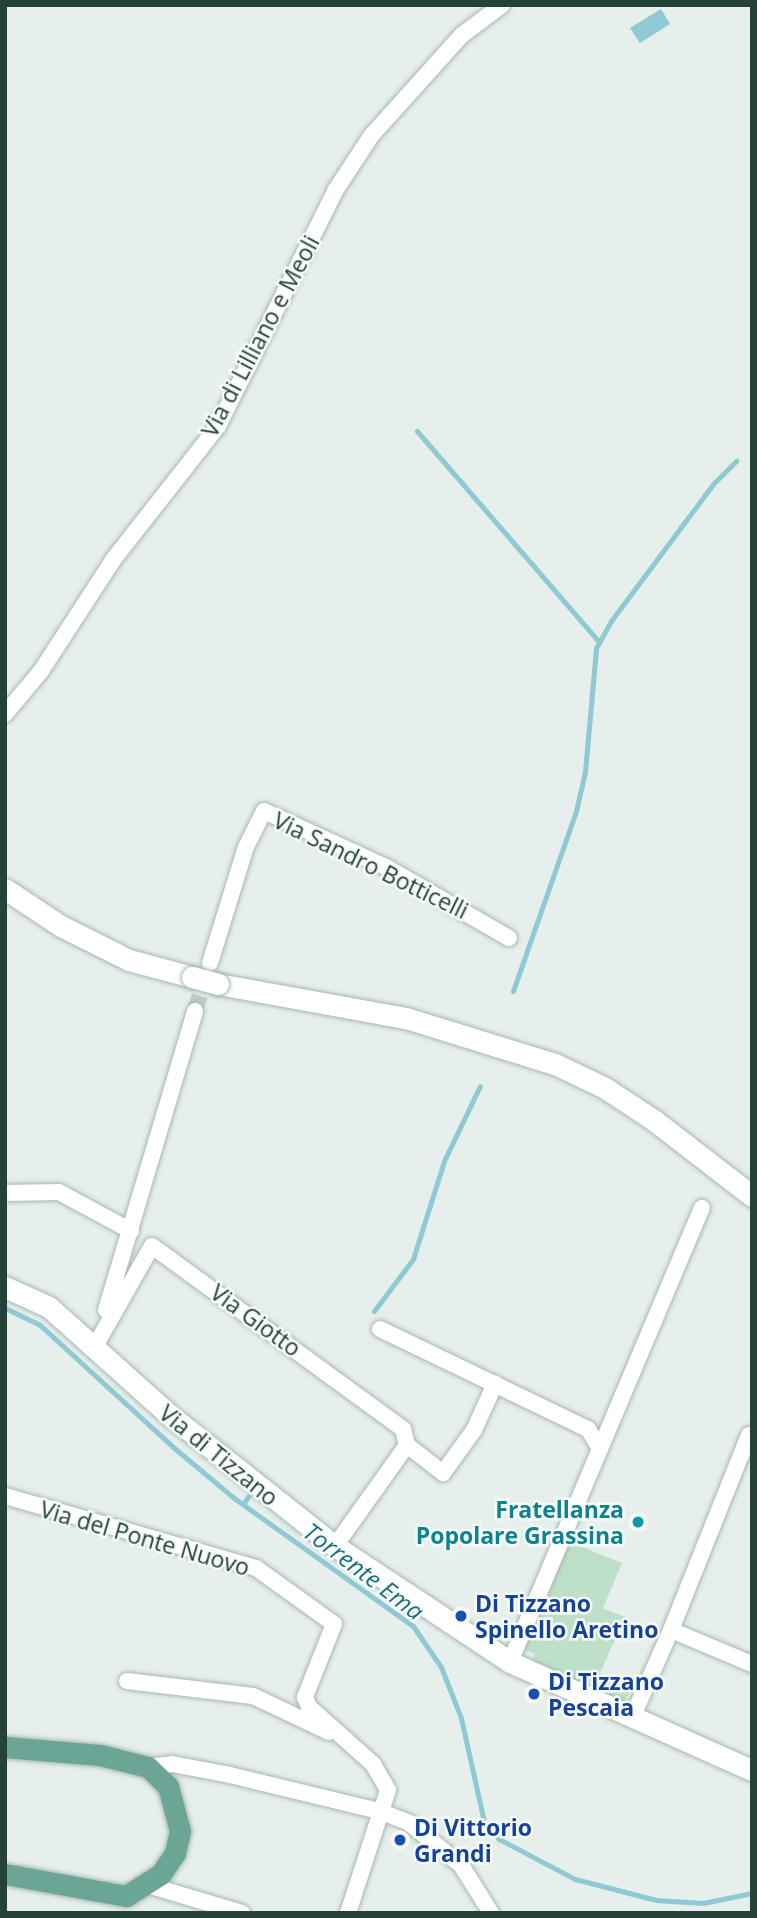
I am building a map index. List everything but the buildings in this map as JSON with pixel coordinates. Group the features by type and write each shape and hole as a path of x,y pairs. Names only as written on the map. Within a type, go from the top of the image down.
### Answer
{"main road":[{"path":"5,1748 100,1755 148,1767 168,1786 180,1821 175,1853 148,1885 126,1896 109,1896 5,1874"}],"street":[{"name":"Via di Lilliano e Meoli","path":"5,714 41,671 113,560 218,426 335,191 371,136 462,34 502,5"},
{"name":"Via Sandro Botticelli","path":"210,963 246,847 264,811 386,867 509,938"},
{"path":"5,889 61,926 129,960 218,984 406,1018 555,1064 605,1088 656,1121 752,1196"},
{"path":"97,1340 195,1011"},
{"path":"5,1193 59,1192 131,1230"},
{"path":"510,1662 702,1208"},
{"name":"Via Giotto","path":"97,1340 152,1246 403,1429 407,1445 443,1473 474,1430 495,1384"},
{"name":"Via di Tizzano","path":"5,1287 49,1307 97,1340 243,1476 335,1546 510,1662 752,1770"},
{"path":"380,1329 588,1429 610,1427"},
{"path":"588,1429 600,1449"},
{"path":"632,1718 671,1630 749,1435"},
{"path":"335,1546 407,1445"},
{"name":"Via del Ponte Nuovo","path":"5,1496 256,1568 334,1624 305,1697 309,1707 373,1764 388,1790 379,1811"},
{"path":"671,1630 752,1664"},
{"path":"127,1681 253,1696 348,1741"},
{"path":"148,1767 172,1764 379,1811 408,1822 443,1847 491,1913"},
{"path":"348,1913 379,1811"},
{"path":"148,1885 242,1913"}],"green space":[{"path":"570,1542 622,1563 603,1608 625,1617 600,1673 632,1687 624,1703 531,1664 535,1654 525,1650"}],"water":[{"path":"661,9 670,24 640,43 630,28"}],"waterway":[{"path":"417,431 599,642"},
{"path":"513,991 576,811 585,772 596,648 611,621 713,484 736,461"},
{"path":"374,1311 413,1259 444,1161 480,1086"},
{"name":"Torrente Ema","path":"5,1308 40,1325 173,1447 234,1498 413,1626 441,1667 461,1718 484,1822 499,1839 575,1879 656,1900 703,1903 752,1893"},
{"path":"243,1504 250,1494"}],"tunnel":[{"path":"195,1011 207,972"}],"place":[{"name":"Fratellanza Popolare Grassina","path":"638,1522"},
{"name":"Di Tizzano Spinello Aretino","path":"461,1616"},
{"name":"Di Tizzano Pescaia","path":"534,1694"},
{"name":"Di Vittorio Grandi","path":"400,1840"}]}
